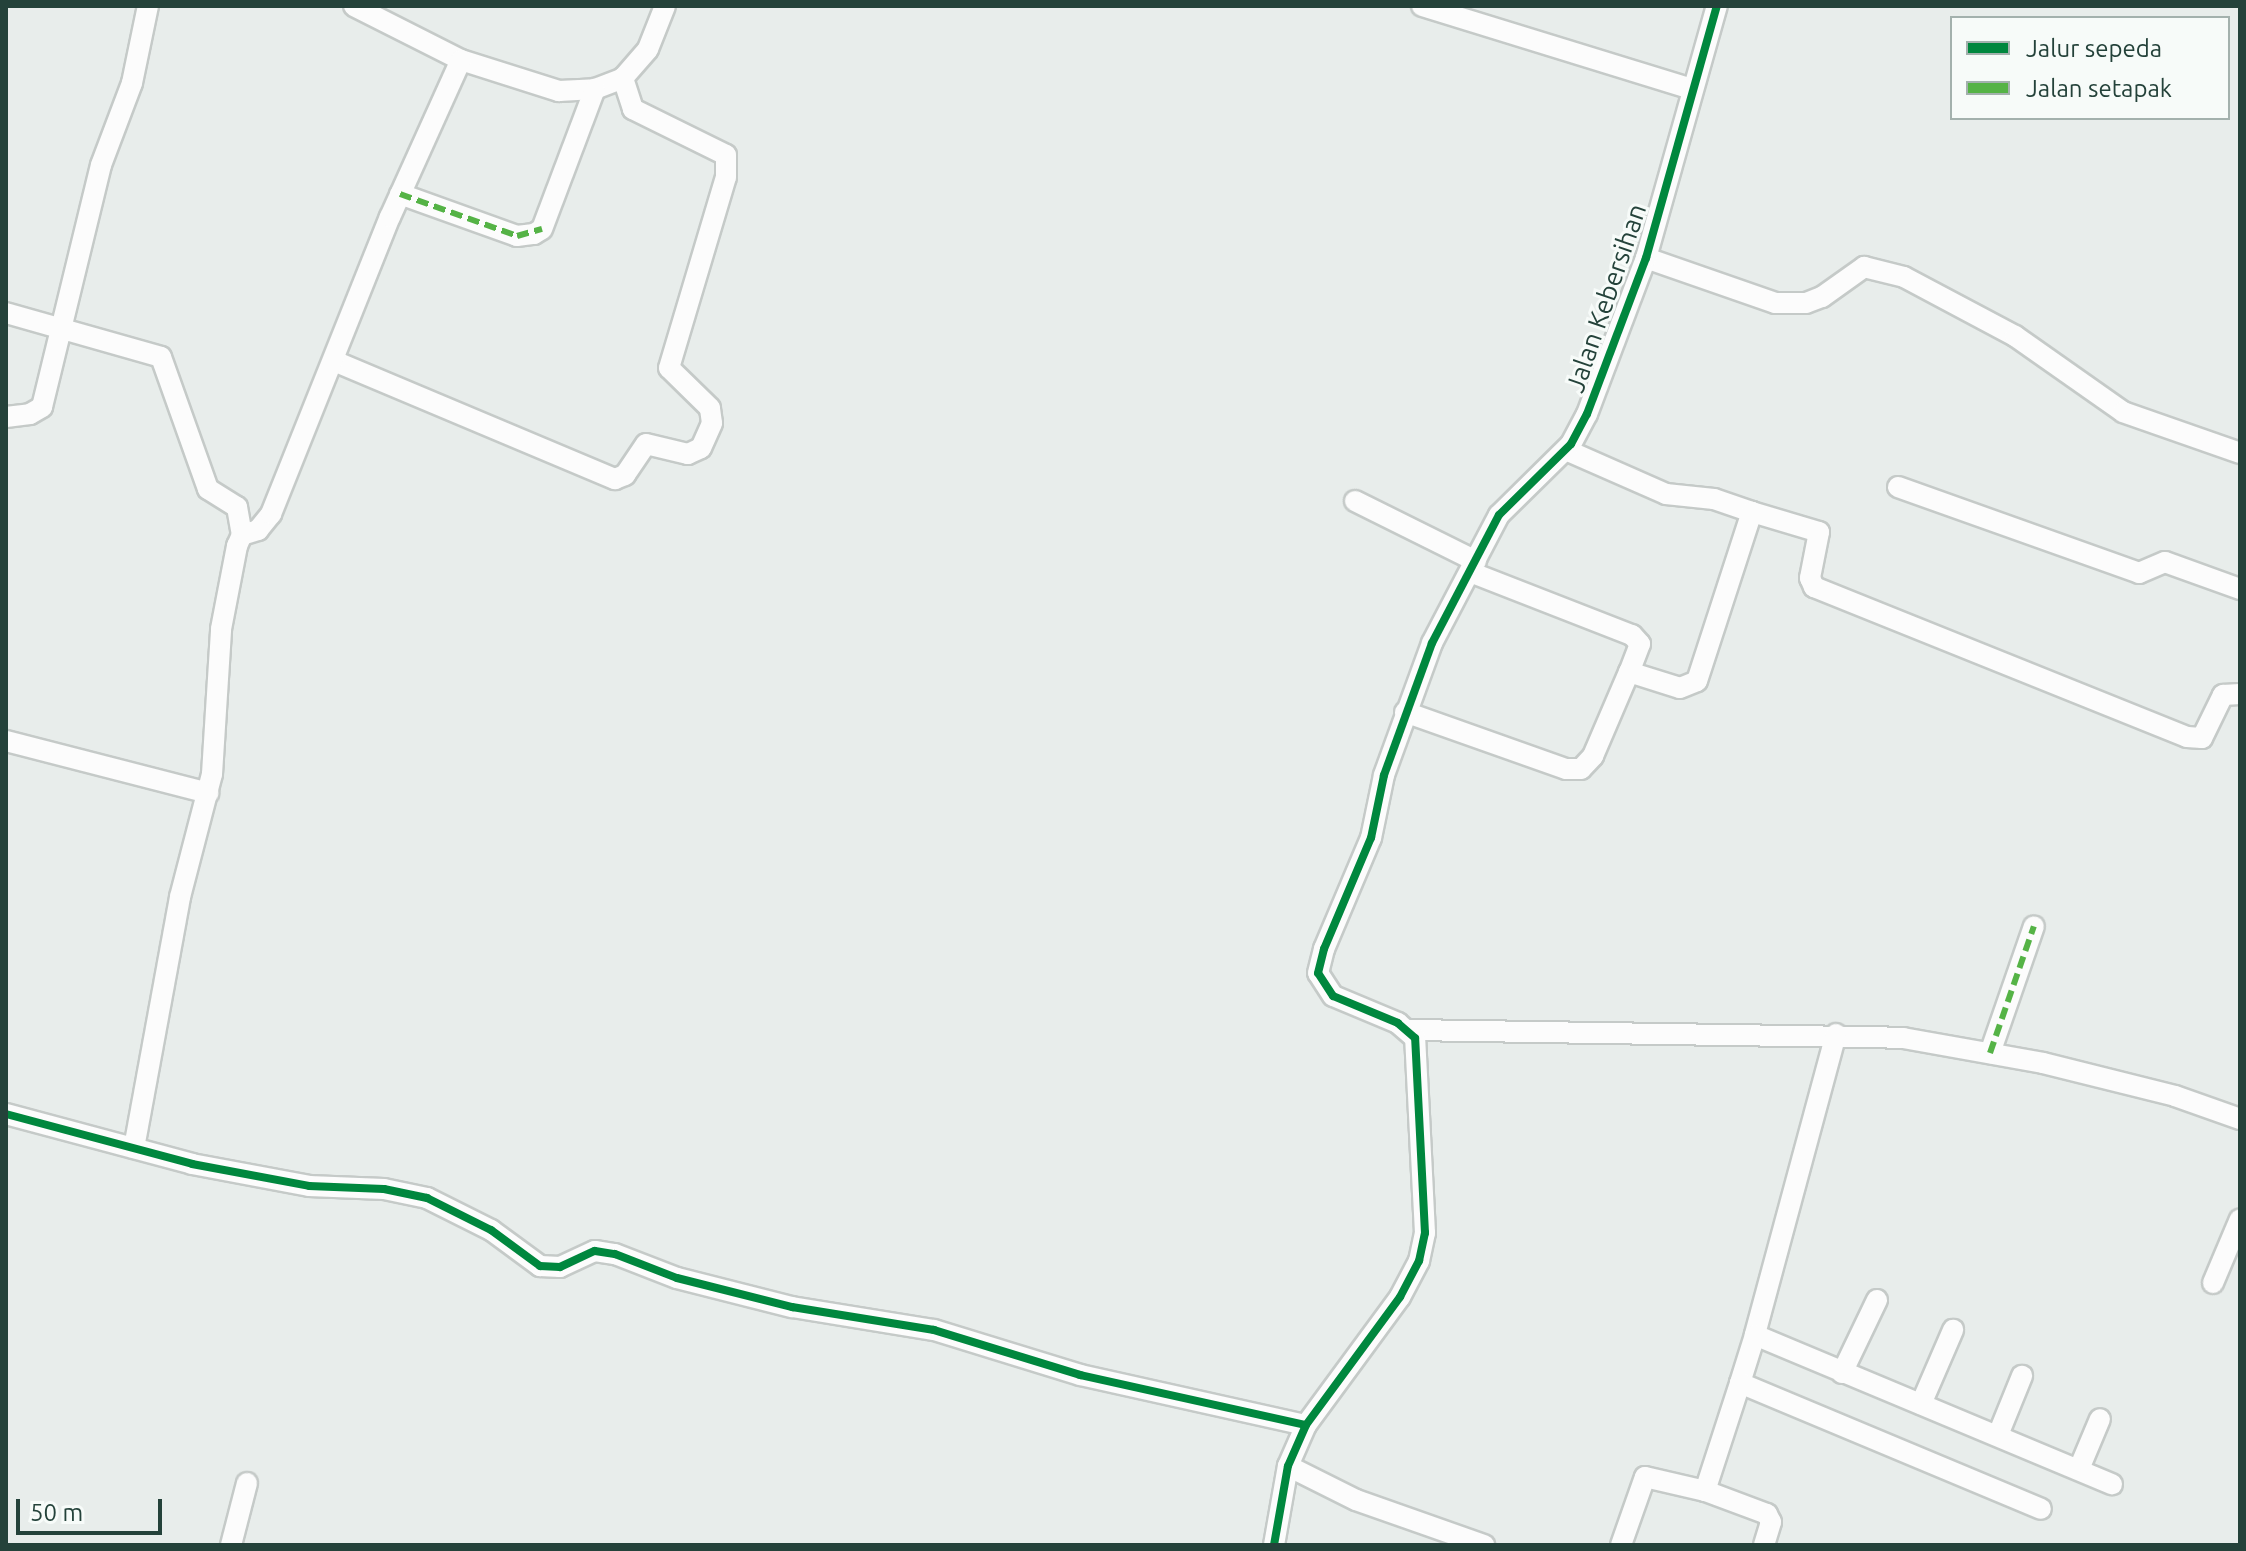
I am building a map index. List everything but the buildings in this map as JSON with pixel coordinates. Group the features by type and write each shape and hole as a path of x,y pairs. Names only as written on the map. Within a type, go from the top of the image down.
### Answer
{"street":[{"path":"6,417 30,414 42,407 101,165 132,83 148,6"},
{"path":"354,6 461,60 559,91 595,89 623,78 648,49 665,6"},
{"path":"1422,6 1692,89"},
{"name":"Jalan Kebersihan","path":"1409,1030 1333,996 1318,973 1371,838 1384,775 1432,643 1499,515 1566,450 1592,401 1646,258 1717,6"},
{"path":"242,535 258,530 271,514 400,194 461,60"},
{"path":"334,361 615,479 625,475 646,444 688,454 701,448 712,423 710,408 669,368 722,191 726,155 633,109 623,78"},
{"path":"400,194 517,236 534,234 542,229 595,89"},
{"path":"1646,258 1775,303 1806,303 1822,297 1864,267 1904,277 2015,336 2123,412 2240,453"},
{"path":"6,313 161,357 208,489 237,507 242,535 221,629 208,793 180,897 134,1148"},
{"path":"1566,450 1666,494 1714,499 1819,532 1810,578 1814,587 2187,737 2202,738 2223,695 2240,694"},
{"path":"1898,487 2139,573 2165,562 2240,589"},
{"path":"1355,501 1473,566 1632,635 1640,644 1593,756 1581,769 1566,769 1405,712"},
{"path":"1629,672 1680,688 1697,681 1752,512"},
{"path":"6,741 208,793"},
{"path":"1990,1053 2034,926"},
{"path":"1274,1545 1288,1466 1306,1425 1400,1297 1419,1261 1425,1233 1418,1061 1409,1030 1518,1036 1836,1034 1903,1038 1990,1053 2175,1096 2240,1119"},
{"path":"1705,1491 1755,1335 1836,1034"},
{"path":"6,1114 134,1148 309,1186 384,1189 427,1198 491,1230 540,1266 560,1267 595,1251 615,1254 677,1278 792,1307 934,1330 1080,1375 1306,1425"},
{"path":"2213,1283 2240,1219"},
{"path":"1842,1373 1877,1300"},
{"path":"1921,1404 1953,1330"},
{"path":"1755,1335 2112,1484"},
{"path":"1998,1435 2022,1376"},
{"path":"1740,1383 2041,1509"},
{"path":"2079,1469 2100,1419"},
{"path":"1288,1466 1356,1500 1484,1545"},
{"path":"1621,1545 1645,1477 1705,1491 1767,1514 1771,1522 1764,1545"},
{"path":"231,1545 247,1483"}],"marked path":[{"path":"400,194 517,236 542,229"},
{"path":"1990,1053 2034,926"}],"cycle path":[{"path":"1274,1545 1288,1466 1306,1425 1400,1297 1419,1261 1425,1233 1415,1038 1398,1023 1333,996 1318,973 1324,949 1371,838 1384,775 1432,643 1499,515 1571,444 1587,414 1646,258 1717,6"},
{"path":"6,1114 192,1164 309,1186 384,1189 427,1198 491,1230 540,1266 560,1267 595,1251 615,1254 677,1278 792,1307 934,1330 1080,1375 1306,1425"}]}
